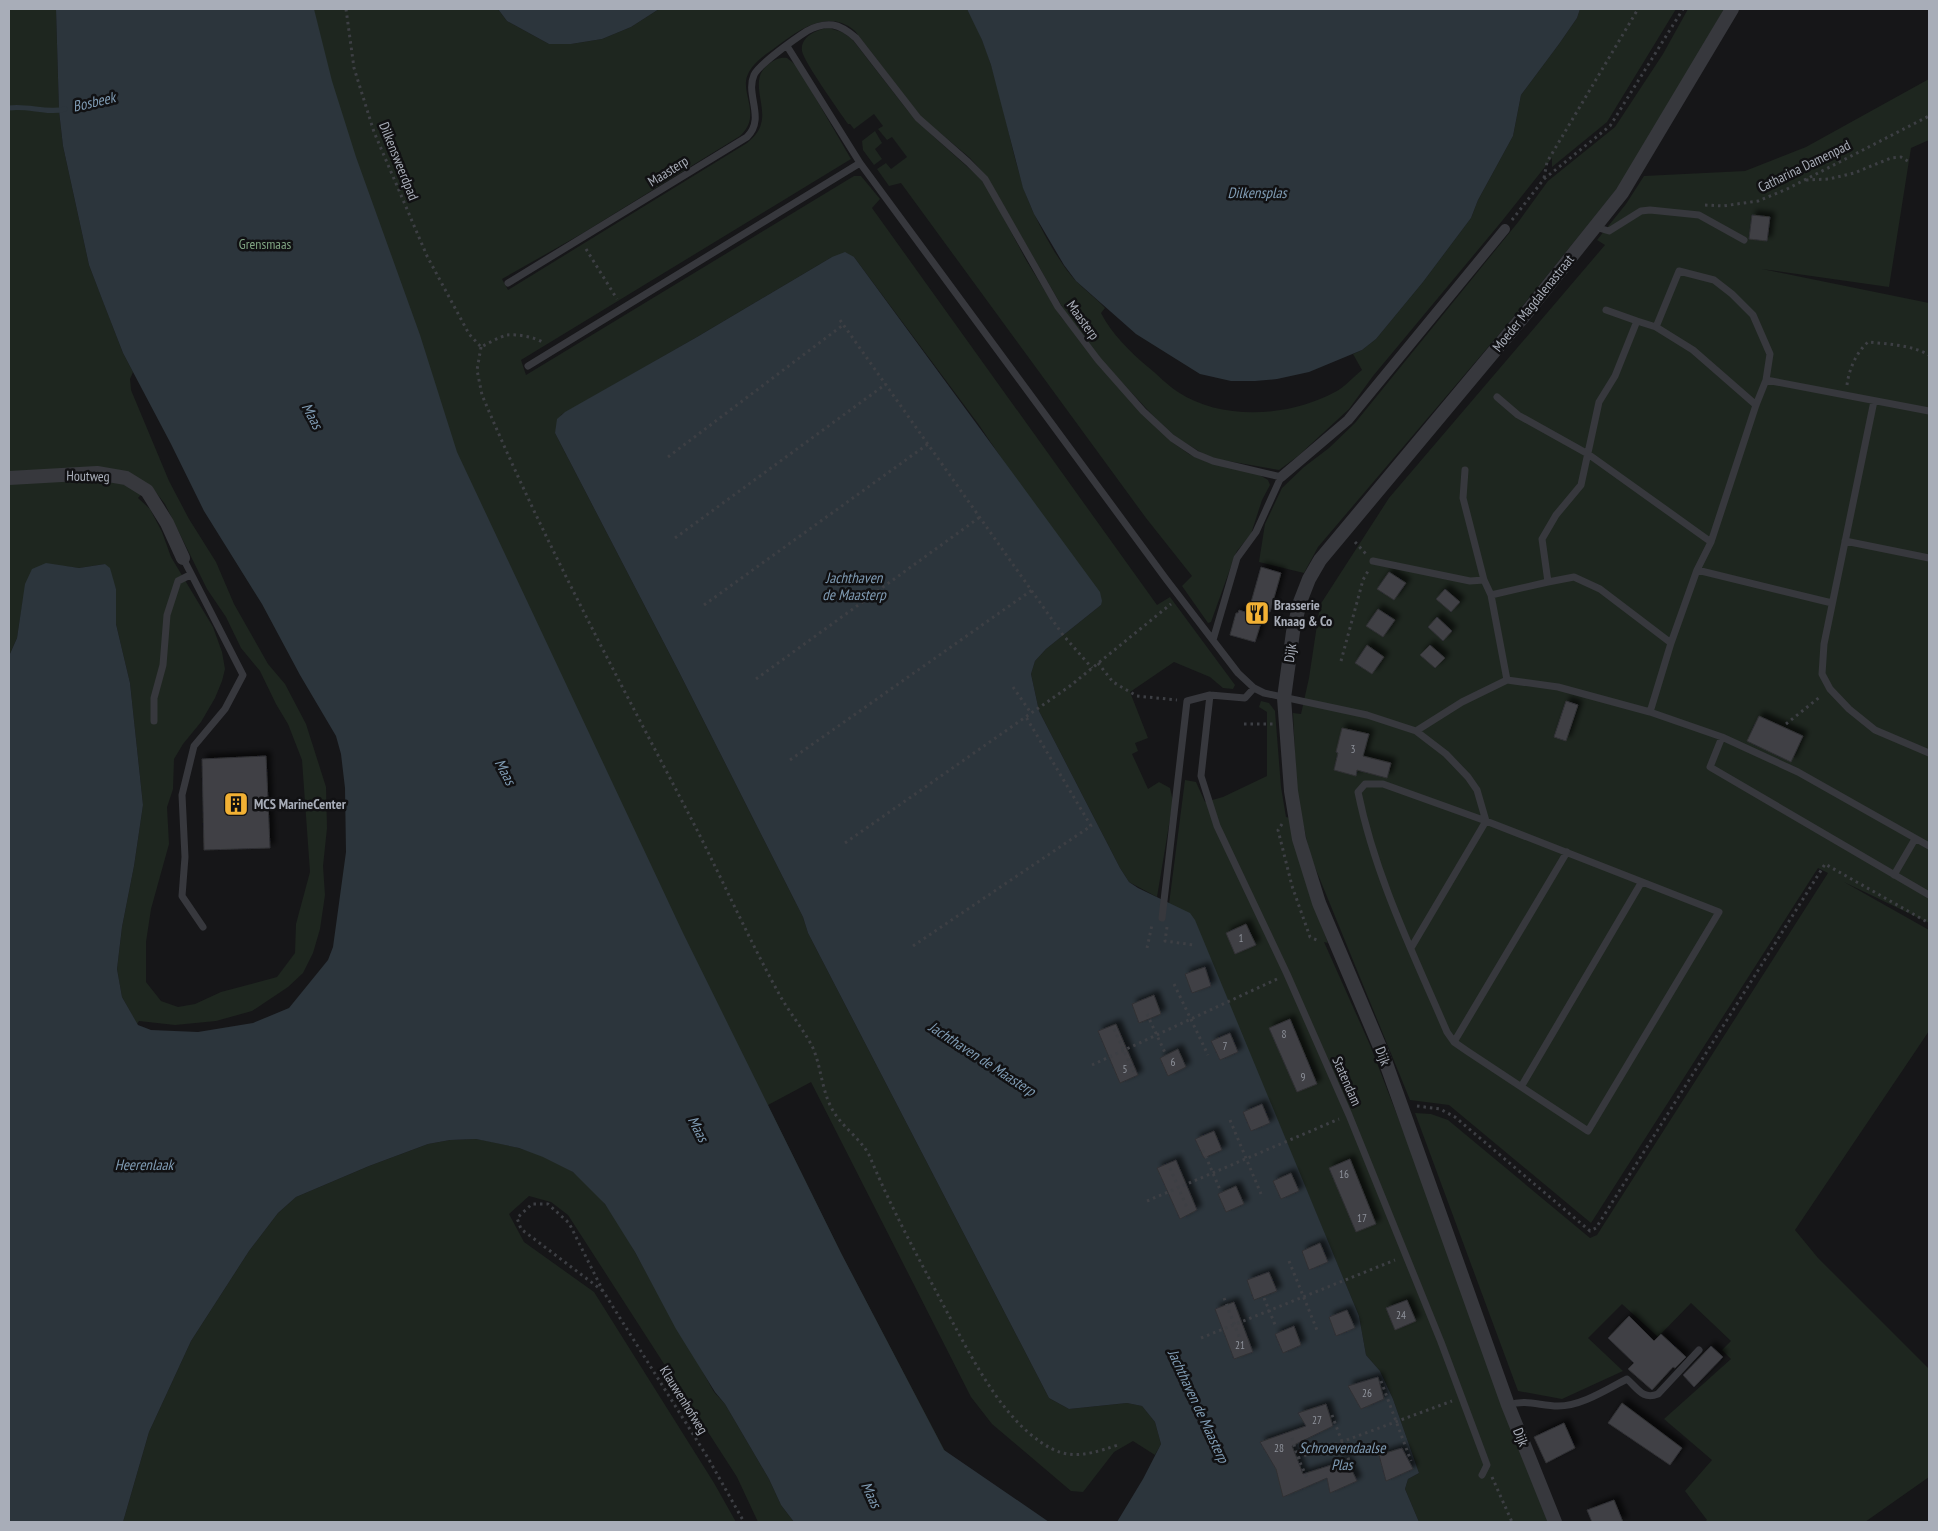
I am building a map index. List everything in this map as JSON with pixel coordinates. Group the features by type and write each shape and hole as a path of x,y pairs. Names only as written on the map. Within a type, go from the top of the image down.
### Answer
{"street":[{"name":"Moeder Magdalenastraat","path":"1309,579 1320,560 1527,312 1622,193 1732,9"},
{"path":"1281,477 1348,420 1505,229"},
{"name":"Houtweg","path":"9,478 97,473 126,478 147,491 167,523 182,558"},
{"name":"Dijk","path":"1309,579 1300,602 1293,632 1284,698 1293,808 1302,848 1322,910 1382,1052 1508,1405 1555,1522"}],"lane":[{"name":"Maasterp","path":"508,283 752,132 755,120 753,77 758,68 807,31 825,25 833,25 856,38 918,118 968,162 984,179 1004,210 1029,259 1058,307 1098,360 1143,411 1172,438 1196,454 1213,461 1281,477"},
{"path":"787,46 860,163 1238,673 1254,688 1264,693 1367,715 1416,732 1446,754 1468,777 1477,790 1486,821 1411,948"},
{"path":"528,366 860,163"},
{"path":"1594,227 1609,231 1641,211 1650,210 1699,215 1744,240"},
{"path":"1650,712 1697,570 1711,542 1766,380 1770,354 1752,315 1732,294 1714,280 1679,271 1656,327"},
{"path":"1606,310 1656,327 1693,350 1756,405"},
{"path":"1548,582 1542,539 1556,515 1581,485 1599,402 1615,376 1637,321"},
{"path":"1766,380 1929,411"},
{"path":"1497,397 1518,415 1588,454 1711,542"},
{"path":"1874,401 1824,644 1822,674 1830,689 1849,710 1875,730 1929,753"},
{"path":"1465,470 1463,498 1484,580 1491,595 1507,680"},
{"path":"1213,640 1237,558 1256,532 1281,477"},
{"path":"1845,541 1929,558"},
{"path":"182,558 243,675 225,709 194,746 182,795 185,857 182,896 202,928"},
{"path":"1373,561 1470,581 1484,580"},
{"path":"1697,570 1832,604"},
{"path":"154,721 154,698 163,665 167,615 178,581 190,574"},
{"path":"1491,595 1574,577 1600,589 1672,643"},
{"path":"1416,732 1462,702 1507,680 1558,687 1650,712 1722,737 1798,772 1929,846"},
{"path":"1162,918 1187,701 1210,695 1245,698 1254,688"},
{"name":"Statendam","path":"1210,695 1201,776 1217,826 1288,974 1349,1115 1407,1255 1463,1397 1487,1464"},
{"path":"1722,737 1710,767 1929,895"},
{"path":"1365,784 1383,784 1486,821 1719,912 1588,1131 1454,1042 1447,1032 1384,886 1358,792 1365,784"},
{"path":"1894,874 1915,839"},
{"path":"1454,1042 1567,852"},
{"path":"1521,1087 1641,883"},
{"path":"1508,1405 1520,1401 1560,1406 1576,1403 1627,1378 1644,1396 1651,1397 1658,1394 1699,1350"},
{"path":"1482,1475 1487,1464"}],"path":[{"name":"Dilkensweerdpad","path":"346,9 354,68 374,132 426,256 469,334 481,347"},
{"path":"1544,179 1546,162 1638,9"},
{"path":"1505,229 1544,179 1610,126 1683,9"},
{"name":"Catharina Damenpad","path":"1696,204 1723,206 1758,201 1787,190 1929,116"},
{"path":"1805,180 1829,179 1854,173 1891,158 1900,157 1911,163"},
{"path":"580,240 622,308"},
{"path":"840,320 1063,635 1092,668"},
{"path":"668,457 843,325"},
{"path":"555,350 539,340 524,336 507,335 481,347 477,370 482,395 567,581 697,830 779,994 809,1041 818,1060 831,1107 843,1125 870,1156 887,1196 976,1365 1010,1413 1027,1432 1046,1446 1062,1454 1079,1455 1118,1445"},
{"path":"1846,395 1848,376 1859,350 1868,342 1899,346 1929,355"},
{"path":"676,538 886,384"},
{"path":"704,605 928,444"},
{"path":"756,679 980,517"},
{"path":"1340,661 1363,580 1373,561 1344,531"},
{"path":"790,760 1032,590"},
{"path":"845,843 1070,686 1180,597"},
{"path":"1098,663 1114,682 1137,696 1187,701"},
{"path":"1013,687 1031,713"},
{"path":"1786,724 1830,689"},
{"path":"914,946 1091,826 1026,717"},
{"path":"1244,724 1286,724"},
{"path":"1401,1108 1417,1106 1440,1109 1455,1117 1590,1231 1596,1228 1825,864 1929,923"},
{"path":"1165,941 1194,944"},
{"path":"1092,1065 1288,974"},
{"path":"1174,984 1208,1055"},
{"path":"1147,1014 1167,1057"},
{"path":"1114,1029 1134,1072"},
{"path":"1147,1201 1349,1115"},
{"path":"1230,1120 1262,1194"},
{"path":"1203,1150 1221,1192"},
{"path":"1170,1168 1188,1210"},
{"name":"Klauwenhofweg","path":"603,1291 521,1229 517,1218 532,1204 548,1204 569,1223 603,1291 708,1458 744,1522"},
{"path":"1201,1338 1407,1255"},
{"path":"1289,1261 1317,1330"},
{"path":"1224,1298 1246,1352"},
{"path":"1264,1298 1276,1327"},
{"path":"1381,1381 1411,1461"},
{"path":"1298,1458 1463,1397"},
{"path":"1332,1415 1350,1463"},
{"path":"1292,1438 1298,1458 1308,1480"},
{"path":"1487,1464 1512,1522"}],"shaded area":[{"path":"9,9 56,9 59,111 63,146 89,265 123,353 133,372 130,379 131,390 169,481 189,519 216,562 234,604 268,664 285,684 306,724 326,787 327,828 323,866 325,895 320,929 313,953 303,973 288,987 252,1011 216,1021 175,1025 139,1021 137,1024 122,997 117,969 122,927 143,805 130,683 116,624 116,589 105,564 79,568 63,566 23,600 17,638 9,656","holes":["150,485 165,504 207,589 226,617 241,648 260,671 288,724 302,760 310,872 296,924 295,953 277,977 221,992 195,1004 178,1007 161,1001 146,982 146,942 151,909 169,844 167,807 173,789 174,759 183,744 201,722 215,698 225,669 222,652 213,627 171,557 162,532 150,509 138,498"]},
{"path":"143,9 498,9 507,21 549,44 571,44 602,39 631,27 659,9 967,9 978,29 994,73 1027,197 1046,237 1062,263 1077,282 1105,308 1101,313 1110,328 1122,342 1170,386 1195,401 1215,408 1256,412 1277,411 1317,400 1339,390 1362,370 1353,354 1362,350 1376,339 1423,282 1471,218 1478,200 1513,136 1521,95 1577,18 1580,9 1676,9 1607,122 1552,167 1552,158 1373,376 1349,409 1298,456 1279,470 1207,456 1177,438 1157,420 1104,363 1068,317 987,177 970,158 921,117 855,31 845,24 835,21 824,21 804,28 753,66 746,81 750,120 747,128 740,136 583,233 502,279 508,290 747,143 756,135 761,124 762,108 759,84 763,70 775,60 787,58 797,66 851,159 521,360 526,375 854,176 861,176 880,199 872,208 1157,605 1170,597 1235,685 1233,689 1223,688 1210,677 1174,662 1130,692 1148,738 1135,743 1138,751 1132,754 1148,789 1159,782 1170,788 1173,801 1157,897 1129,882 1120,868 1039,711 1031,674 1035,661 1046,649 1101,605 979,425 854,257 832,257 561,415 555,433 803,917 808,933 1049,1398 1069,1409 1127,1403 1142,1406 1155,1422 1161,1444 1155,1455 1133,1441 1114,1452 1083,1492 1071,1491 992,1424 971,1397 811,1082 768,1105 843,1257 946,1453 979,1522"},
{"path":"1688,9 1724,9 1624,180 1512,319 1318,547 1304,573 1259,562 1265,524 1282,488 1355,423 1519,221 1548,181 1615,127 1663,54"},
{"path":"829,28 842,32 852,39 908,111 981,179 990,192 1026,260 1061,317 1172,442 1189,454 1209,463 1258,474 1268,480 1270,485 1262,500 1251,534 1237,551 1211,622 1208,623 1182,586 1192,576 1146,518 901,183 889,186 877,169 886,163 891,169 907,157 892,137 887,140 878,129 883,126 874,114 854,129 848,124 815,76 804,57 802,46 811,34"},
{"path":"1929,79 1929,140 1911,148 1889,287 1762,269 1929,303 1929,923 1844,882 1929,930 1929,1031 1795,1230 1818,1258 1929,1369 1929,1477 1865,1522 1705,1522 1707,1520 1685,1491 1712,1460 1664,1419 1731,1359 1722,1350 1731,1341 1691,1303 1658,1337 1622,1304 1588,1338 1623,1371 1562,1399 1518,1391 1415,1113 1431,1114 1448,1120 1590,1238 1597,1235 1828,873 1818,868 1591,1223 1449,1105 1410,1100 1310,855 1297,796 1293,713 1301,714 1309,678 1320,605 1389,498 1605,245 1597,240 1626,204 1644,176 1745,171 1806,147"},
{"path":"875,131 882,143 875,149 882,159 874,165 863,150 862,141"},
{"path":"1261,701 1269,703 1275,711 1281,787 1286,817 1290,818 1309,893 1328,943 1324,942 1370,1045 1463,1286 1549,1522 1419,1522 1405,1489 1408,1479 1419,1473 1393,1399 1380,1371 1366,1355 1359,1316 1263,1086 1169,904 1185,780 1196,782 1205,802 1223,797 1267,776 1267,712 1259,707"},
{"path":"476,1139 514,1147 551,1159 573,1172 597,1194 618,1223 714,1392 725,1404 769,1479 781,1505 794,1522 758,1522 737,1477 568,1215 551,1202 529,1196 509,1214 524,1242 594,1292 714,1483 736,1522 123,1522 149,1432 191,1341 249,1251 278,1213 296,1197 369,1166 428,1144 450,1140"}],"water":[{"path":"56,9 314,9 332,81 356,157 420,335 457,452 683,933 841,1253 944,1450 1049,1522 794,1522 781,1505 769,1479 725,1404 715,1392 676,1329 635,1252 605,1204 573,1172 543,1157 519,1148 476,1139 450,1140 428,1144 369,1166 296,1197 278,1213 249,1251 191,1341 149,1432 123,1522 9,1522 9,656 17,638 25,584 32,569 46,563 79,568 105,564 110,568 116,589 116,624 130,683 143,805 122,927 117,969 122,997 138,1025 151,1030 198,1032 253,1023 289,1008 328,960 333,947 346,852 345,788 341,754 336,736 300,675 262,604 204,511 123,353 89,265 63,146 59,111"},
{"path":"498,9 659,9 631,27 602,39 571,44 549,44 507,21"},
{"name":"Dilkensplas","path":"967,9 1580,9 1577,18 1521,95 1513,136 1478,200 1471,218 1423,282 1376,339 1362,350 1309,372 1277,379 1231,381 1200,374 1136,334 1076,281 1064,265 1034,214 1023,188 991,65 982,40"},
{"name":"Jachthaven de Maasterp","path":"845,252 854,257 1100,592 1101,605 1046,649 1035,661 1031,674 1039,711 1129,882 1190,913 1195,920 1359,1316 1366,1355 1380,1371 1393,1399 1419,1473 1408,1479 1405,1489 1419,1522 1117,1522 1143,1479 1161,1444 1155,1422 1142,1406 1127,1403 1069,1409 1049,1398 808,933 803,917 555,433 557,419 565,412 832,257"}],"building":[{"path":"1752,215 1770,217 1767,241 1749,239"},
{"path":"1261,567 1281,573 1270,612 1265,610 1255,642 1230,635 1236,613 1239,610 1248,613"},
{"path":"1389,572 1406,583 1394,600 1377,589"},
{"path":"1445,589 1460,602 1451,612 1436,599"},
{"path":"1378,609 1395,620 1383,637 1366,626"},
{"path":"1437,617 1452,631 1443,641 1428,627"},
{"path":"1367,645 1384,657 1372,674 1355,663"},
{"path":"1430,645 1445,658 1435,668 1420,655"},
{"path":"1566,701 1578,705 1566,741 1554,737"},
{"path":"1759,716 1803,736 1791,762 1747,741"},
{"path":"1342,728 1369,734 1363,756 1391,763 1387,778 1357,770 1356,776 1334,770"},
{"name":"MCS MarineCenter","path":"266,756 270,848 204,850 202,759"},
{"path":"1246,924 1256,945 1235,954 1226,933"},
{"path":"1205,967 1211,986 1192,993 1185,974"},
{"path":"1154,995 1161,1014 1139,1023 1132,1004"},
{"path":"1290,1019 1317,1084 1297,1092 1269,1028"},
{"path":"1116,1024 1138,1075 1120,1083 1098,1031"},
{"path":"1230,1033 1238,1052 1220,1060 1211,1041"},
{"path":"1178,1049 1186,1067 1168,1076 1160,1058"},
{"path":"1262,1104 1270,1123 1251,1131 1243,1112"},
{"path":"1214,1131 1222,1150 1204,1158 1195,1139"},
{"path":"1350,1159 1376,1224 1356,1232 1329,1168"},
{"path":"1176,1160 1197,1210 1180,1219 1157,1168"},
{"path":"1291,1173 1299,1191 1281,1199 1273,1181"},
{"path":"1236,1186 1244,1204 1226,1212 1218,1194"},
{"path":"1320,1243 1328,1262 1309,1270 1302,1251"},
{"path":"1269,1272 1277,1291 1254,1300 1247,1280"},
{"path":"1407,1300 1416,1321 1395,1330 1386,1308"},
{"path":"1234,1302 1253,1352 1234,1359 1215,1309"},
{"path":"1347,1310 1355,1328 1336,1336 1329,1317"},
{"path":"1629,1316 1654,1341 1661,1334 1686,1357 1675,1368 1673,1367 1652,1390 1628,1369 1634,1363 1608,1338"},
{"path":"1294,1326 1301,1345 1283,1353 1275,1334"},
{"path":"1711,1346 1723,1357 1694,1387 1683,1375"},
{"path":"1378,1377 1384,1399 1361,1409 1348,1386"},
{"path":"1622,1403 1682,1448 1670,1465 1608,1423"},
{"path":"1326,1404 1333,1426 1292,1446 1303,1474 1347,1460 1357,1481 1330,1493 1327,1478 1283,1497 1276,1469 1260,1442 1306,1426 1298,1413"},
{"path":"1564,1423 1575,1448 1546,1463 1534,1437"},
{"path":"1402,1448 1413,1469 1386,1481 1379,1455"},
{"path":"1614,1500 1623,1522 1592,1522 1587,1510"}],"waterway":[{"name":"Bosbeek","path":"9,108 51,111 65,109"}],"place":[{"name":"Brasserie Knaag & Co","path":"1257,613"},
{"name":"MCS MarineCenter","path":"236,804"}],"park label":[{"name":"Grensmaas","path":"265,244"}],"water label":[{"name":"Maas","path":"312,416"},
{"name":"Maas","path":"505,772"},
{"name":"Maas","path":"698,1129"},
{"name":"Heerenlaak","path":"144,1165"},
{"name":"Schroevendaalse Plas","path":"1342,1456"},
{"name":"Maas","path":"871,1495"}]}
